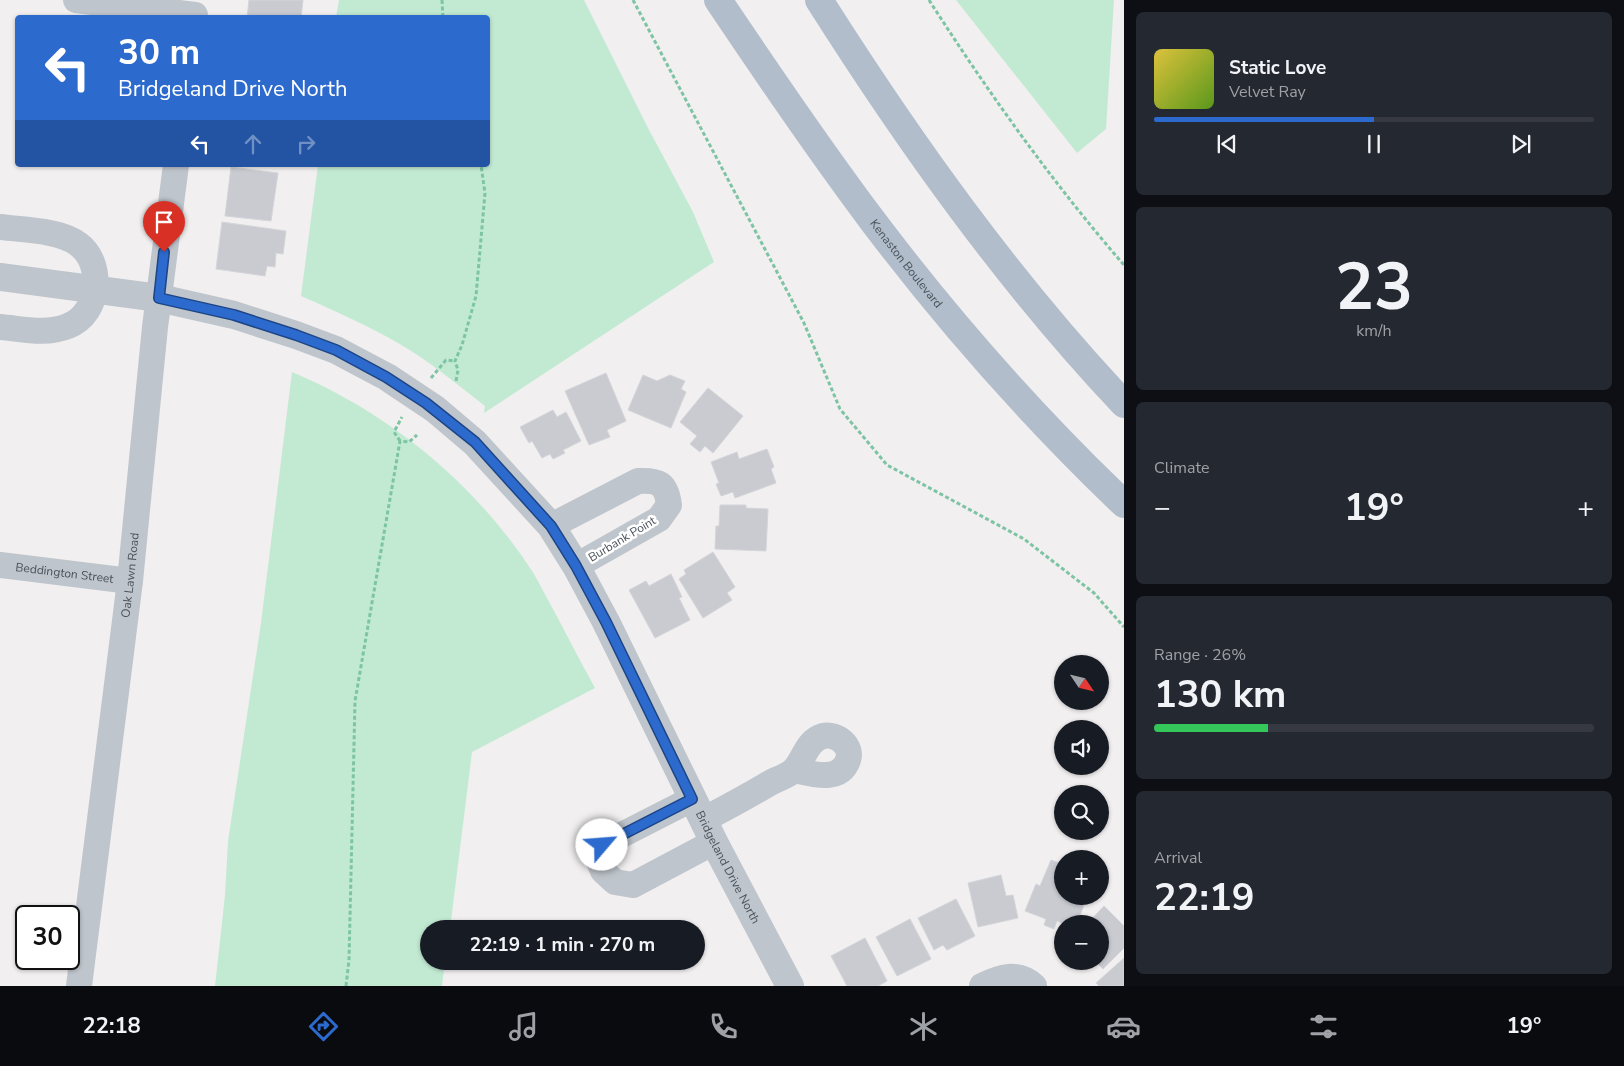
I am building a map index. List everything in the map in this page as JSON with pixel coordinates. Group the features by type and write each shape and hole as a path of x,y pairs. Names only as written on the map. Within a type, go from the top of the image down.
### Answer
{"main road":[{"name":"Kenaston Boulevard","path":"718,0 827,159 915,274 1020,397 1124,504"},
{"path":"819,0 859,63 941,181 1057,328 1124,404"}],"street":[{"path":"76,0 196,11"},
{"name":"Oak Lawn Road","path":"79,986 130,581 159,298 176,167"},
{"path":"0,228 60,236 78,243 91,256 96,275 96,289 89,306 80,318 70,326 47,332 0,327"},
{"name":"Bridgeland Drive North","path":"0,277 159,298 234,315 296,335 336,350 386,377 435,409 475,442 551,526 576,566 606,622 703,821 790,986"},
{"name":"Burbank Point","path":"551,526 638,481 651,480 660,484 668,493 669,505 659,519 576,566"},
{"name":"Beddington Street","path":"0,565 130,581"},
{"path":"703,821 794,770"},
{"path":"982,986 1006,977 1020,977 1034,986"}],"path":[{"path":"442,0 443,15"},
{"path":"633,0 804,323 840,409 887,465 1024,539 1094,593 1124,627"},
{"path":"928,0 1017,130 1080,212 1124,265"},
{"path":"456,380 458,370 454,361 462,344 476,296 485,193 481,167"},
{"path":"346,986 349,960 355,701 400,441 409,442 417,434"}],"green space":[{"path":"339,0 584,0 648,128 693,212 714,262 484,413 485,406 443,373 409,350 363,324 301,296 318,167 490,167 490,15 336,15"},
{"path":"956,0 1114,0 1106,129 1077,153"},
{"path":"292,372 363,408 397,430 458,482 486,511 511,541 534,574 595,688 472,752 451,920 420,920 420,970 444,970 442,986 215,986 225,895 228,841 261,623"}],"building":[{"path":"249,0 303,0 301,15 247,15"},
{"path":"231,167 278,173 271,221 225,216"},
{"path":"222,222 286,231 283,254 276,253 275,267 267,266 265,276 216,269"},
{"path":"606,373 626,421 607,430 610,437 589,445 565,391"},
{"path":"643,375 657,381 670,375 685,381 681,389 686,392 671,428 628,410"},
{"path":"708,388 743,416 713,453 705,446 700,452 690,444 697,436 680,422"},
{"path":"553,410 557,417 566,412 581,441 563,450 565,453 553,459 550,454 542,458 532,441 529,443 520,427"},
{"path":"767,449 774,467 771,469 776,483 735,498 733,492 721,496 716,484 719,483 711,462 737,452 739,459"},
{"path":"720,505 746,505 746,508 768,509 766,551 715,549 716,526 719,526"},
{"path":"713,552 735,587 727,593 732,600 703,618 679,579 686,574 684,570"},
{"path":"671,574 682,597 679,598 690,620 655,638 629,590 646,581 649,586"},
{"path":"1051,860 1054,861 1054,905 1084,905 1080,915 1054,915 1054,929 1044,925 1046,919 1025,911 1036,884 1040,886"},
{"path":"1001,875 1006,896 1013,895 1018,918 978,927 968,883"},
{"path":"956,899 975,936 947,950 943,945 934,950 918,918"},
{"path":"1104,906 1124,926 1124,948 1109,963 1109,915 1096,915"},
{"path":"910,919 931,959 897,976 876,937"},
{"path":"865,938 887,981 878,986 847,986 831,956"},
{"path":"1124,958 1124,986 1099,986 1096,983"}],"route":[{"path":"164,252 159,298 234,315 296,335 336,350 386,377 435,409 475,442 551,526 576,566 606,622 692,799 602,845"}]}
